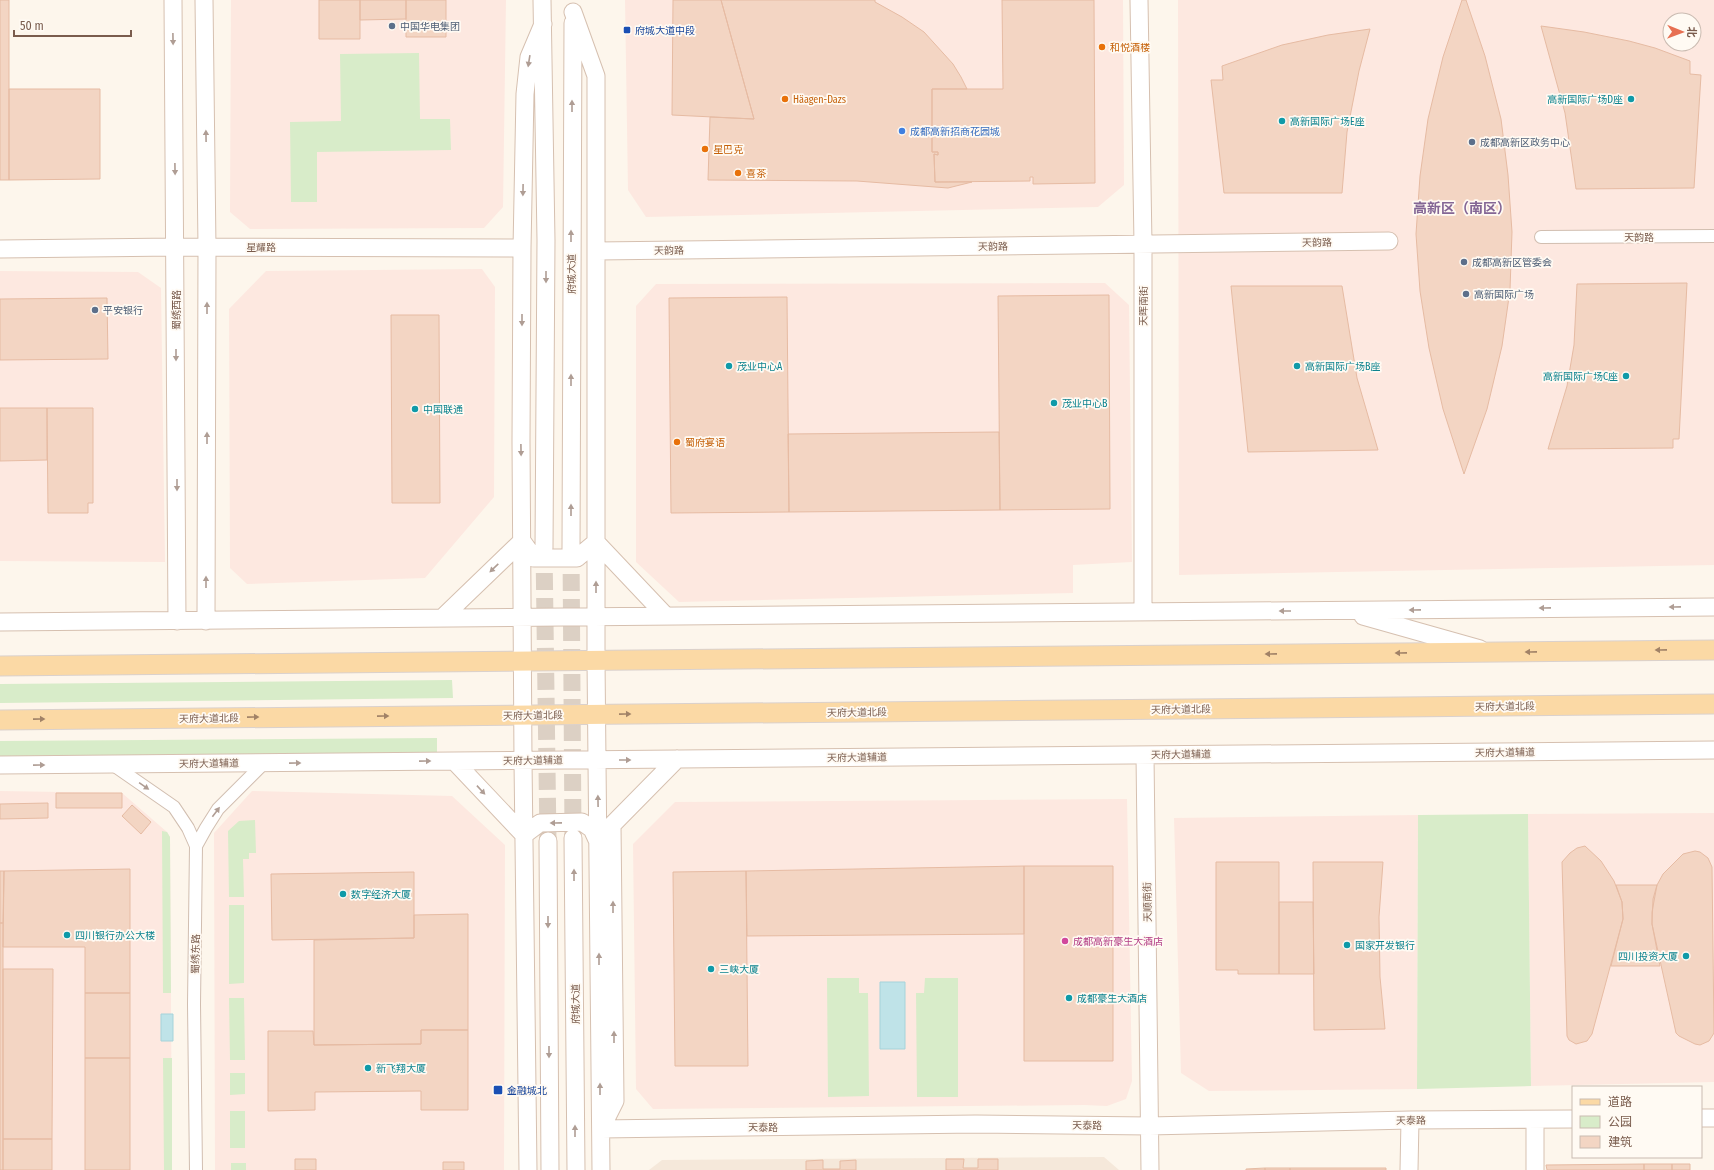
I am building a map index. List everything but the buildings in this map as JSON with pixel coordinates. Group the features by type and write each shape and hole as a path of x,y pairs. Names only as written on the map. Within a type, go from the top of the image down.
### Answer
{"main road":[{"path":"0,666 1714,650"},
{"name":"天府大道北段","path":"0,720 1714,704"}],"street":[{"name":"蜀绣西路","path":"173,0 177,621"},
{"path":"204,0 207,247 206,621"},
{"path":"542,0 546,240 544,548"},
{"name":"天晖南街","path":"1139,0 1143,244 1143,612"},
{"path":"573,6 596,76 596,660 601,1170"},
{"name":"府城大道","path":"572,549 573,6"},
{"path":"528,1170 523,760 522,248 525,94 529,57 543,24"},
{"name":"天韵路","path":"1541,237 1714,236"},
{"name":"天韵路","path":"597,251 1389,241"},
{"name":"星耀路","path":"0,249 175,247 522,248"},
{"path":"522,541 534,558 577,558 596,542"},
{"path":"442,618 522,541"},
{"path":"596,542 666,616"},
{"path":"0,622 1714,607"},
{"path":"1344,610 1490,652"},
{"name":"天府大道辅道","path":"0,765 1714,750"},
{"name":"天顺南街","path":"1145,755 1150,1170"},
{"path":"601,1129 615,1101 612,825 677,759"},
{"path":"454,761 524,835"},
{"name":"蜀绣东路","path":"196,1170 194,1004 196,846 218,809 264,763"},
{"path":"112,764 174,807 188,828 196,846"},
{"path":"524,835 540,823 582,822 592,829 598,842"},
{"name":"府城大道","path":"573,838 576,1170"},
{"path":"548,841 550,1170"},
{"path":"1702,1118 1714,1118"},
{"name":"天泰路","path":"601,1129 976,1124 1149,1126 1410,1120 1572,1119"},
{"path":"1409,1170 1410,1120"},
{"path":"1535,1120 1535,1170"}],"shaded area":[{"path":"231,0 506,0 503,207 484,228 250,229 230,212"},
{"path":"625,0 1123,0 1124,185 1098,207 646,217 628,190"},
{"path":"1178,0 1714,0 1714,565 1179,575"},
{"path":"482,269 495,287 494,497 425,578 247,584 230,568 229,309 266,271"},
{"path":"0,271 138,272 161,288 165,562 0,561"},
{"path":"1105,283 1129,305 1132,562 1073,565 1073,593 679,602 636,562 636,306 656,284"},
{"path":"0,791 122,793 167,832 170,837 172,1170 0,1170"},
{"path":"252,791 452,796 505,845 504,1170 215,1170 214,833"},
{"path":"1127,799 1132,1081 1126,1099 1107,1106 653,1109 636,1089 633,844 675,802"},
{"path":"1714,813 1714,1082 1531,1086 1528,814"},
{"path":"1418,815 1417,1089 1209,1091 1181,1073 1174,818"},
{"path":"1104,1157 1119,1170 649,1170 662,1160"}],"green space":[{"path":"419,53 420,119 450,119 451,150 317,152 317,202 291,202 290,122 341,121 340,54"},
{"path":"452,680 453,698 0,703 0,684"},
{"path":"437,738 437,759 0,762 0,741"},
{"path":"1528,814 1531,1086 1417,1089 1418,815"},
{"path":"255,820 256,853 249,853 249,859 243,859 244,897 229,897 228,831 239,821"},
{"path":"162,831 167,832 170,837 171,993 163,993"},
{"path":"229,905 244,905 244,983 229,984"},
{"path":"827,978 859,978 859,993 868,993 869,1096 828,1097"},
{"path":"925,978 958,978 958,1097 917,1097 916,993 924,993"},
{"path":"229,998 244,998 245,1060 230,1060"},
{"path":"163,1058 172,1058 172,1170 164,1170"},
{"path":"230,1073 245,1073 245,1094 230,1095"},
{"path":"230,1111 245,1111 245,1148 230,1148"},
{"path":"231,1163 246,1163 246,1170 231,1170"}],"water":[{"path":"880,982 905,982 905,1049 880,1049"},
{"path":"161,1014 173,1014 173,1041 161,1041"}],"tunnel":[{"path":"544,548 548,841"},
{"path":"571,549 573,836"}],"place":[{"name":"中国华电集团","path":"392,26"},
{"name":"府城大道中段","path":"627,30"},
{"name":"和悦酒楼","path":"1102,47"},
{"name":"Häagen-Dazs","path":"785,99"},
{"name":"高新国际广场D座","path":"1631,99"},
{"name":"高新国际广场E座","path":"1282,121"},
{"name":"成都高新招商花园城","path":"902,131"},
{"name":"成都高新区政务中心","path":"1472,142"},
{"name":"星巴克","path":"705,149"},
{"name":"喜茶","path":"738,173"},
{"name":"成都高新区管委会","path":"1464,262"},
{"name":"高新国际广场","path":"1466,294"},
{"name":"平安银行","path":"95,310"},
{"name":"茂业中心A","path":"729,366"},
{"name":"高新国际广场B座","path":"1297,366"},
{"name":"高新国际广场C座","path":"1626,376"},
{"name":"茂业中心B","path":"1054,403"},
{"name":"中国联通","path":"415,409"},
{"name":"蜀府宴语","path":"677,442"},
{"name":"数字经济大厦","path":"343,894"},
{"name":"四川银行办公大楼","path":"67,935"},
{"name":"成都高新豪生大酒店","path":"1065,941"},
{"name":"国家开发银行","path":"1347,945"},
{"name":"四川投资大厦","path":"1686,956"},
{"name":"三峡大厦","path":"711,969"},
{"name":"成都豪生大酒店","path":"1069,998"},
{"name":"新飞翔大厦","path":"368,1068"},
{"name":"金融城北","path":"498,1090"}],"district":[{"name":"高新区（南区）","path":"1462,208"}]}
